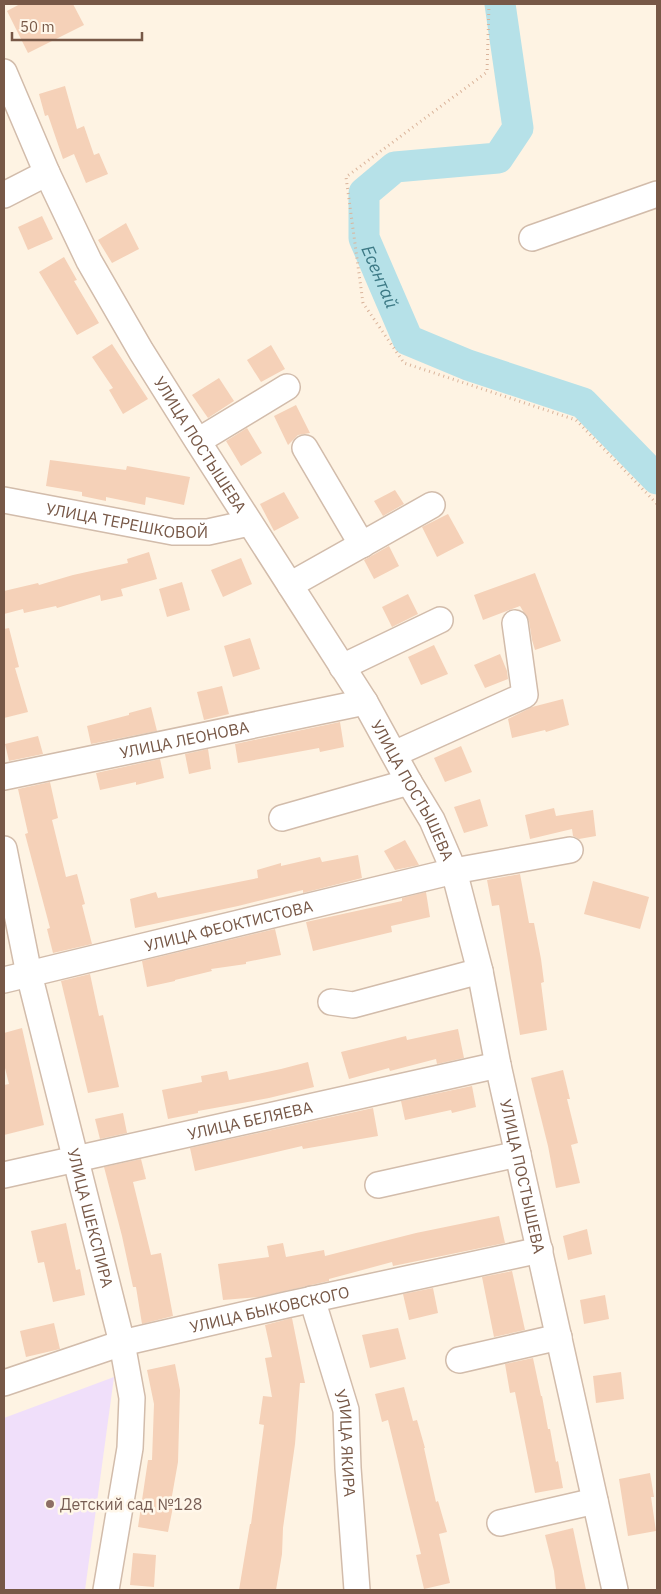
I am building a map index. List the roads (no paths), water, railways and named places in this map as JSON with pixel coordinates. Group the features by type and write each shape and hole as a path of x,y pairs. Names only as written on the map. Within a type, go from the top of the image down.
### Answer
{"street":[{"name":"УЛИЦА ПОСТЫШЕВА","path":"4,72 47,173 89,261 141,350 249,523 365,702 432,820 454,871 480,971 498,1065 615,1590"},
{"path":"4,195 47,173"},
{"path":"532,238 657,194"},
{"path":"198,441 287,387"},
{"path":"305,448 362,545"},
{"name":"УЛИЦА ТЕРЕШКОВОЙ","path":"4,500 174,532 208,532 249,523"},
{"path":"290,585 432,506"},
{"path":"342,667 440,620"},
{"path":"394,754 525,696 514,622"},
{"name":"УЛИЦА ЛЕОНОВА","path":"4,777 365,702"},
{"path":"282,818 409,782"},
{"name":"УЛИЦА ШЕКСПИРА","path":"4,849 30,974 122,1343 132,1398 130,1448 106,1590"},
{"name":"УЛИЦА ФЕОКТИСТОВА","path":"4,980 454,871 570,850"},
{"path":"331,1002 353,1005 480,971"},
{"name":"УЛИЦА БЕЛЯЕВА","path":"4,1175 498,1065"},
{"path":"378,1185 518,1154"},
{"name":"УЛИЦА БЫКОВСКОГО","path":"4,1383 122,1343 312,1299 540,1250"},
{"name":"УЛИЦА ЯКИРА","path":"312,1299 346,1410 348,1468 357,1590"},
{"path":"459,1360 559,1337"},
{"path":"500,1523 596,1501"}],"waterway":[{"name":"Есентай","path":"500,4 518,128 498,158 395,167 364,193 364,238 408,340 468,365 583,403 657,479"}],"place":[{"name":"Детский сад №128","path":"50,1504"}]}
